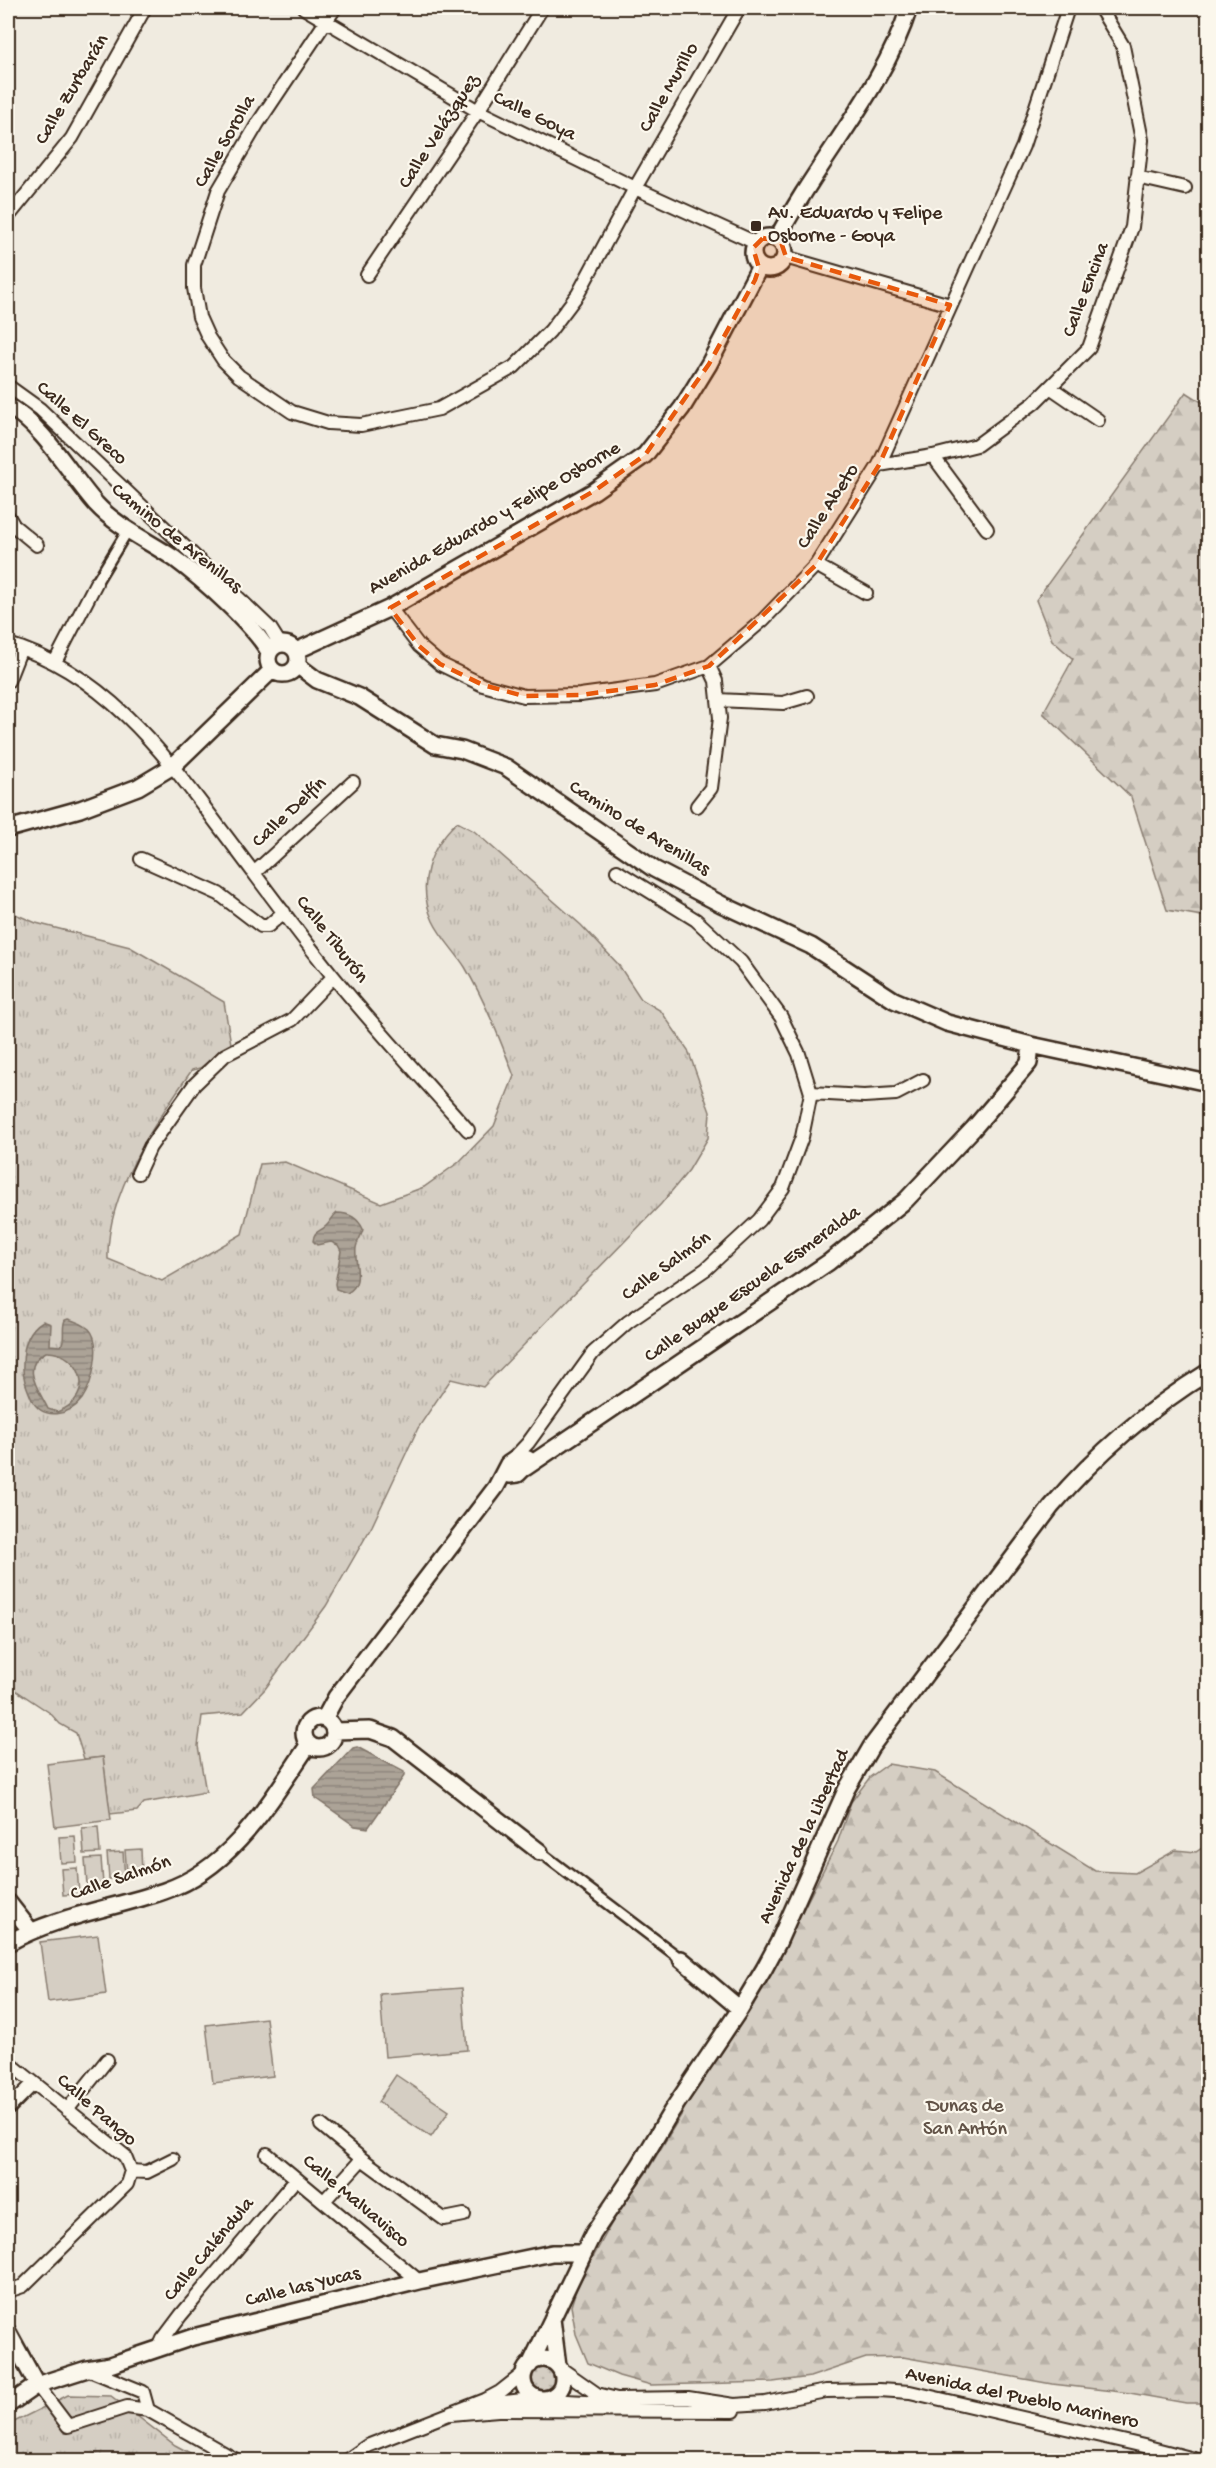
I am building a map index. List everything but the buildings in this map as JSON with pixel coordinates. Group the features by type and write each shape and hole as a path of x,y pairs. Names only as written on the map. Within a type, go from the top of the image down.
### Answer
{"street":[{"name":"Calle Zurbarán","path":"8,217 72,138 145,8"},
{"name":"Calle Goya","path":"304,8 478,111 635,188 756,243"},
{"path":"326,21 335,8"},
{"name":"Calle Velázquez","path":"367,275 478,111 542,8"},
{"name":"Calle Murillo","path":"635,188 739,8"},
{"path":"777,239 900,35 909,8"},
{"name":"Calle Abeto","path":"390,608 419,646 440,664 483,685 524,696 580,695 655,685 709,666 763,620 816,565 879,465 1023,146 1068,8"},
{"name":"Calle Encina","path":"879,465 933,456 977,445 1034,404 1089,348 1132,227 1142,140 1123,46 1100,8"},
{"name":"Calle Sorolla","path":"326,21 258,123 218,191 194,265 194,288 199,317 208,337 223,360 239,376 292,412 328,423 361,425 440,409 514,367 550,331 578,294 635,188"},
{"path":"1137,177 1185,189"},
{"path":"768,237 777,239 784,246 785,256 775,268 760,266 753,253 756,243 768,237"},
{"path":"785,256 950,305"},
{"name":"Avenida Eduardo y Felipe Osborne","path":"296,658 390,608 594,491 645,455 682,408 710,364 755,280 760,266"},
{"name":"Calle El Greco","path":"8,386 40,409 270,628 275,648"},
{"path":"1050,387 1098,420"},
{"name":"Camino de Arenillas","path":"8,406 38,430 98,506 128,530 200,579 261,638 275,648"},
{"path":"933,456 987,529"},
{"path":"8,516 14,526 37,545"},
{"path":"55,662 96,583 128,530"},
{"path":"816,565 866,593"},
{"name":"Calle Tiburón","path":"8,644 55,662 79,677 125,713 174,766 333,977 468,1130"},
{"path":"292,647 296,658 292,671 285,674 272,670 267,661 275,648 292,647"},
{"path":"8,681 21,648"},
{"name":"Camino de Arenillas","path":"296,658 316,680 359,697 435,745 462,750 506,767 654,869 721,904 811,946 894,1000 947,1023 1031,1045 1209,1083"},
{"path":"697,806 711,788 720,718 716,681 709,666"},
{"path":"8,829 80,809 138,787 174,766 272,670"},
{"path":"718,700 783,703 807,696"},
{"name":"Calle Delfín","path":"254,873 353,782"},
{"path":"141,859 219,894 261,926 268,926 284,912"},
{"name":"Calle Salmón","path":"521,1462 593,1353 628,1322 706,1269 759,1220 783,1188 802,1137 811,1093 798,1054 781,1017 741,962 696,920 617,871"},
{"path":"138,1173 150,1147 194,1085 225,1055 292,1020 333,977"},
{"name":"Calle Buque Escuela Esmeralda","path":"329,1725 336,1697 496,1487 521,1462 544,1455 829,1262 906,1200 973,1129 1029,1063 1031,1045"},
{"path":"811,1093 864,1096 896,1094 923,1080"},
{"name":"Avenida de la Libertad","path":"527,2369 592,2234 639,2166 699,2068 740,2009 778,1943 846,1790 871,1747 898,1708 1076,1477 1120,1434 1171,1395 1209,1372"},
{"path":"329,1725 332,1741 324,1748 309,1744 304,1735 306,1725 314,1719 329,1725 370,1730 393,1738 681,1959 740,2009"},
{"name":"Calle Salmón","path":"8,1943 30,1930 166,1890 204,1870 234,1847 264,1809 309,1744"},
{"path":"8,1902 30,1930"},
{"path":"68,2110 107,2060"},
{"name":"Calle Pango","path":"8,2062 125,2156 131,2171 127,2184 23,2286 8,2291"},
{"path":"8,2109 34,2083"},
{"path":"321,2125 362,2159 444,2219 464,2215"},
{"name":"Calle Malvavisco","path":"267,2154 419,2281"},
{"path":"131,2171 147,2172 174,2159"},
{"path":"324,2201 362,2159"},
{"name":"Calle Caléndula","path":"158,2350 163,2339 181,2315 296,2178"},
{"name":"Calle las Yucas","path":"8,2405 37,2385 87,2369 110,2365 193,2337 419,2281 544,2255 583,2253"},
{"path":"552,2319 563,2383 554,2396 543,2398 528,2391 524,2379 527,2369 544,2359 559,2367"},
{"path":"8,2332 37,2385 68,2426 127,2407 148,2409 236,2460"},
{"name":"Avenida del Pueblo Marinero","path":"559,2367 597,2394 608,2398 688,2398 734,2405 765,2403"},
{"path":"87,2369 143,2392 148,2409"},
{"name":"Avenida del Pueblo Marinero","path":"346,2460 367,2446 451,2414 500,2392 527,2369"},
{"name":"Avenida del Pueblo Marinero","path":"451,2414 498,2410 722,2412 826,2391 879,2390 910,2392 1198,2460 1209,2459"},
{"name":"Avenida del Pueblo Marinero","path":"469,2412 495,2402 543,2398 560,2401 590,2401 632,2411"}],"highlighted area":[{"path":"763,238 781,242 786,257 950,305 879,465 816,565 709,666 655,685 580,695 524,696 483,685 440,664 419,646 390,608 594,491 645,455 709,364 755,280 759,268 753,248"}],"green space":[{"path":"1186,392 1208,406 1208,917 1167,910 1131,797 1043,713 1073,659 1052,640 1036,600"},
{"path":"457,822 474,831 581,925 618,964 641,999 661,1011 688,1050 710,1112 708,1138 689,1170 661,1204 483,1387 451,1379 418,1428 372,1526 326,1606 265,1689 243,1712 202,1716 198,1746 206,1792 144,1803 137,1811 110,1814 103,1757 84,1759 76,1733 60,1724 50,1713 8,1685 8,911 36,923 130,947 224,1002 231,1044 200,1068 192,1070 163,1112 135,1160 115,1209 108,1259 162,1281 242,1234 260,1164 285,1162 381,1203 424,1187 459,1162 494,1126 514,1076 492,1020 472,980 433,921 426,894 428,868 433,855 447,832"},
{"path":"103,1757 111,1820 55,1827 47,1764"},
{"name":"Dunas de San Antón","path":"888,1764 935,1772 1095,1871 1135,1873 1176,1850 1196,1852 1208,1844 1208,2403 1186,2403 1130,2393 1052,2384 903,2357 866,2358 810,2377 773,2382 651,2385 619,2376 588,2363 576,2334 571,2306 577,2287 615,2217 646,2173 683,2112 690,2091 779,1957 838,1841 851,1802 870,1777"},
{"path":"98,1827 100,1853 84,1854 82,1828"},
{"path":"75,1836 77,1862 61,1863 59,1837"},
{"path":"141,1849 142,1874 127,1875 125,1850"},
{"path":"123,1852 125,1878 109,1879 107,1853"},
{"path":"101,1858 103,1884 87,1885 85,1859"},
{"path":"77,1868 79,1894 63,1895 61,1869"},
{"path":"98,1935 106,1994 48,2002 40,1942"},
{"path":"462,1988 467,2050 385,2057 380,1994"},
{"path":"266,2018 273,2076 213,2083 206,2025"},
{"path":"396,2075 449,2111 431,2137 378,2102"},
{"path":"543,2368 552,2371 555,2380 552,2389 543,2392 534,2389 531,2380 534,2371"},
{"path":"68,2395 111,2396 175,2445 203,2460 8,2460 8,2425"}],"shaded area":[{"path":"337,1213 353,1217 363,1229 356,1248 358,1273 356,1284 347,1293 336,1289 335,1284 341,1251 338,1245 331,1242 317,1245 313,1241 316,1233 324,1228"},
{"path":"65,1320 74,1321 89,1329 93,1335 96,1354 89,1384 82,1399 77,1405 56,1414 43,1411 32,1400 23,1373 24,1351 30,1334 43,1321 51,1324 50,1345 61,1346","holes":["46,1352 68,1359 76,1367 81,1386 78,1396 70,1405 57,1412 48,1409 36,1386 32,1371 38,1358"]},
{"path":"357,1747 404,1772 404,1776 368,1828 355,1826 315,1798 314,1789 353,1748"}],"place":[{"name":"Av. Eduardo y Felipe Osborne - Goya","path":"756,226"}]}
